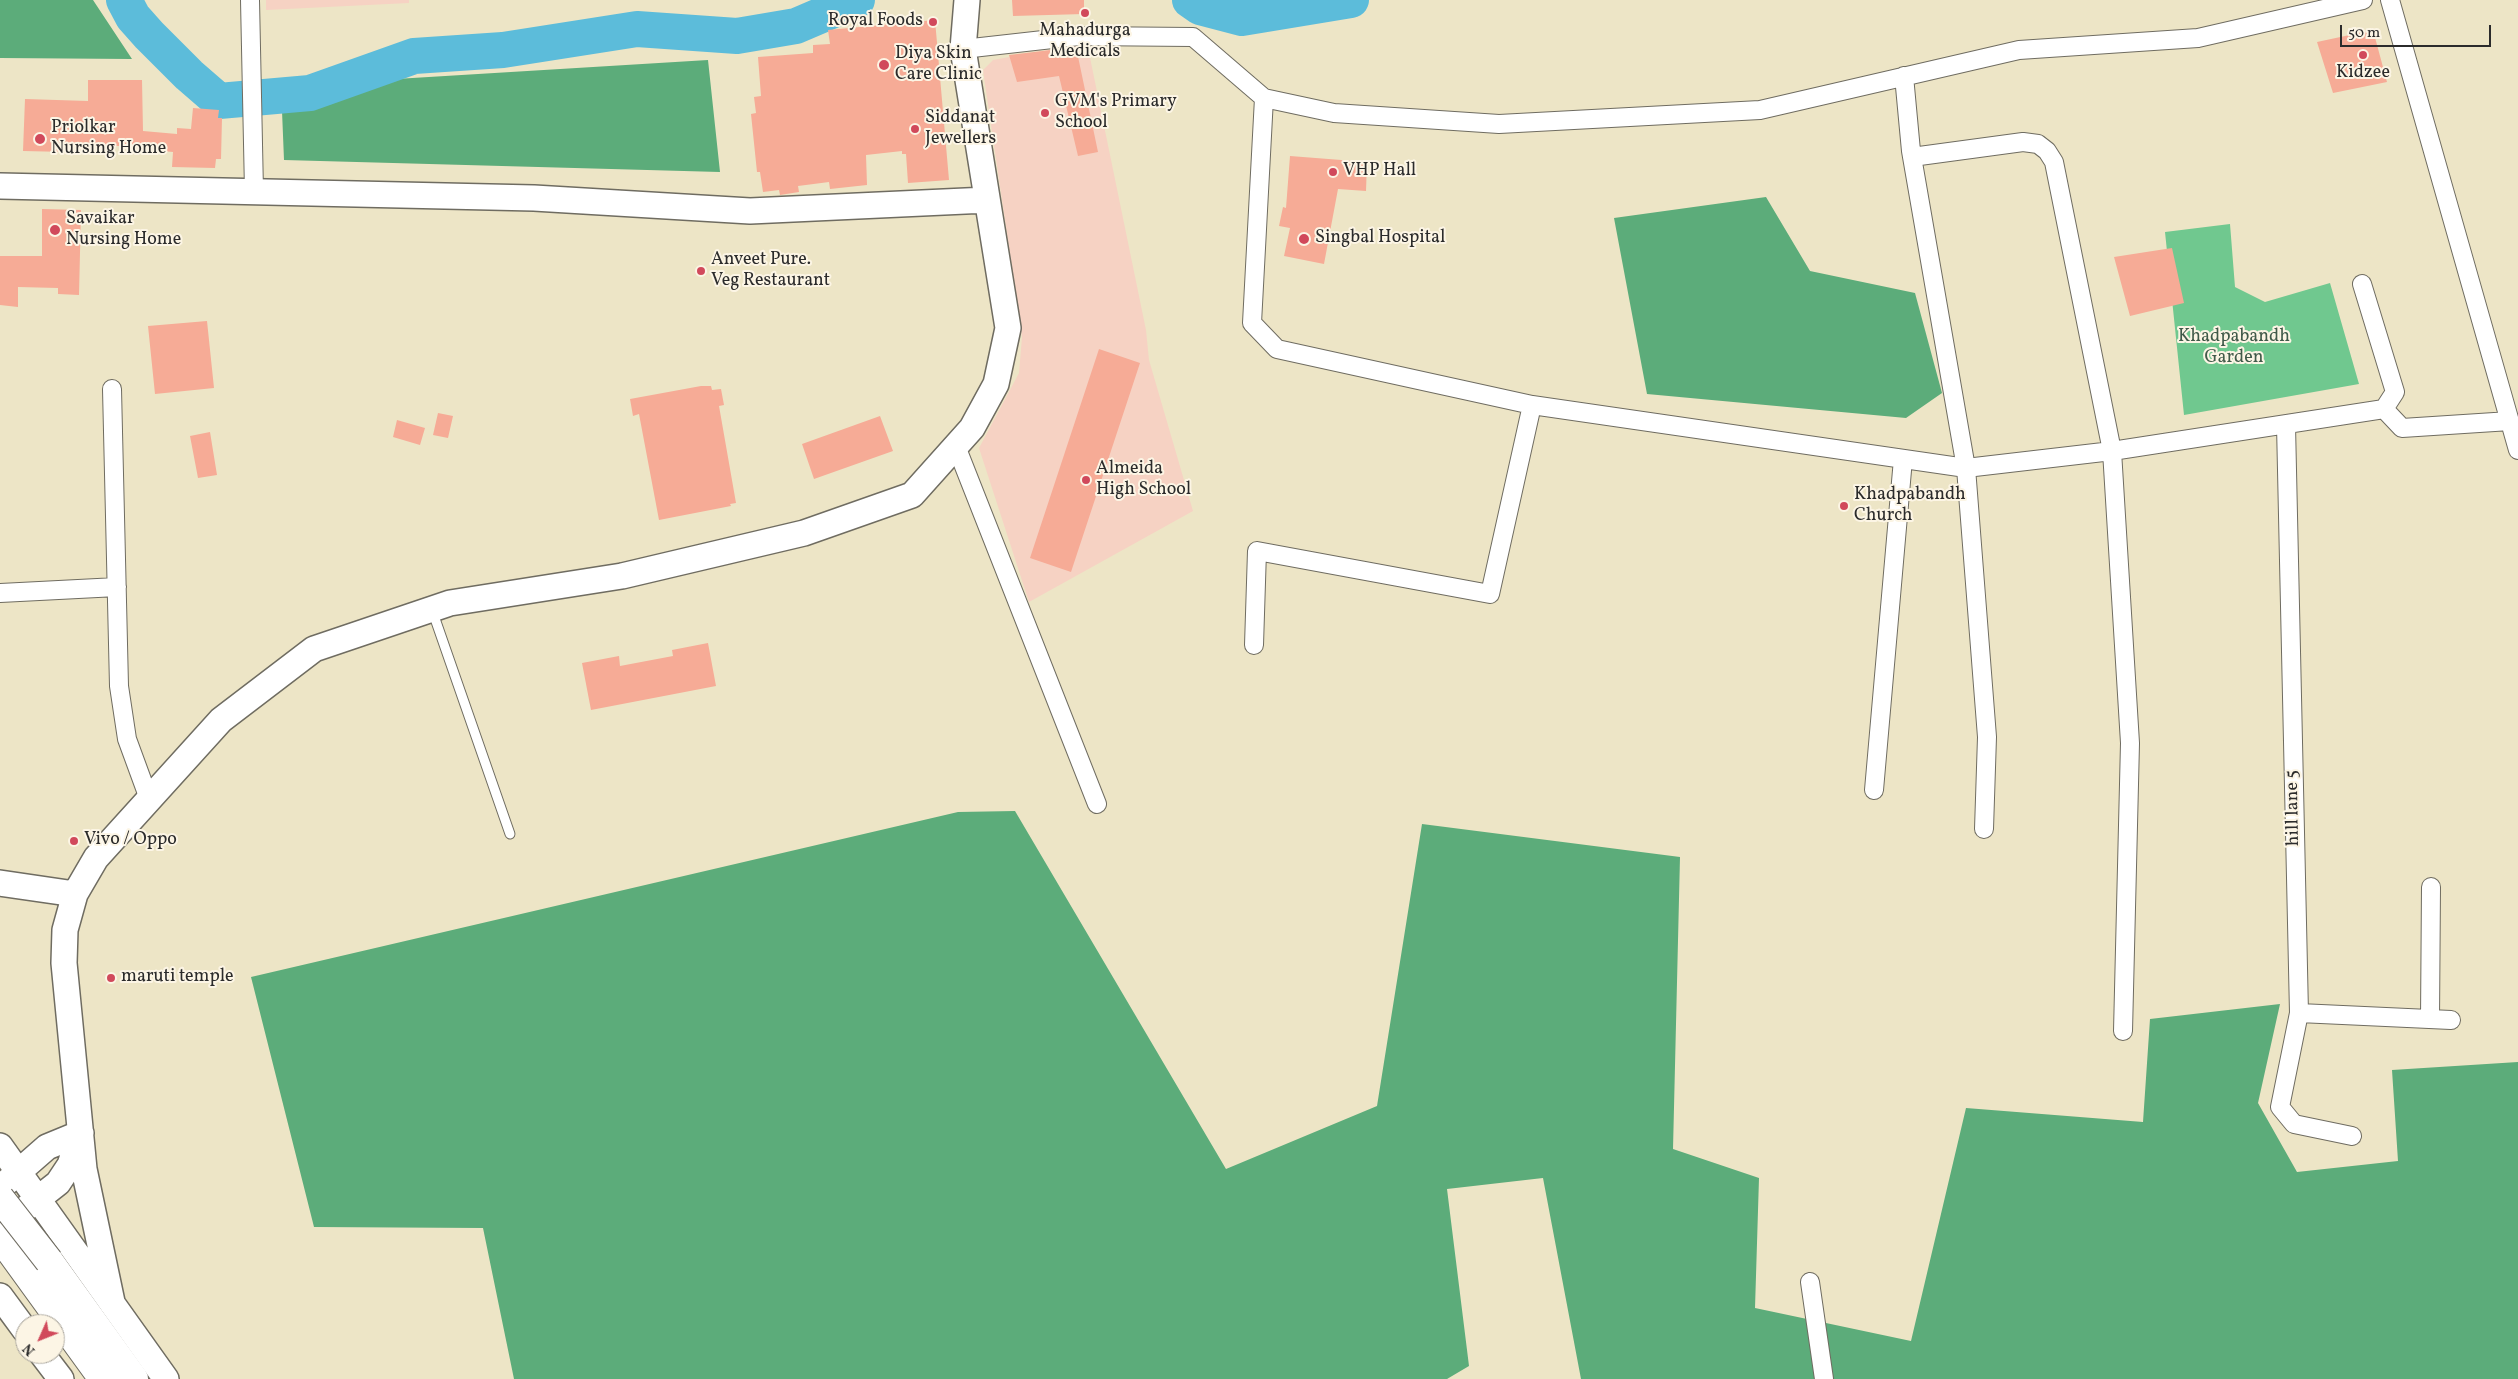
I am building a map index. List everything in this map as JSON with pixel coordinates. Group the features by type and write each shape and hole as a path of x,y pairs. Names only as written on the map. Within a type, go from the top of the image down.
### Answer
{"highway":[{"path":"0,1198 103,1379"},
{"path":"0,1236 39,1268 134,1379"}],"main road":[{"path":"112,1302 84,1169 64,963 65,930 76,894 96,858 221,720 314,649 450,603 622,576 804,533 912,495 972,428 996,384 1008,328 963,49 967,10"},
{"path":"0,186 534,198 750,211 988,200"},
{"path":"0,883 76,894"},
{"path":"0,1188 47,1147 81,1133"},
{"path":"0,1230 58,1183 70,1165 81,1133"},
{"path":"0,1146 166,1379"},
{"path":"0,1296 15,1316"},
{"path":"49,1364 60,1379"}],"street":[{"path":"250,0 254,192"},
{"path":"963,49 1079,36 1193,37 1264,98 1334,113 1499,124 1760,110 2019,50 2198,38 2363,0"},
{"path":"2390,0 2518,450"},
{"path":"1904,76 1912,157 1966,468 1987,737 1984,828"},
{"path":"1264,98 1252,323 1277,349 1532,405 1966,468 2112,451 2384,410 2395,392 2362,284"},
{"path":"1912,157 2023,142 2038,144 2047,151 2054,162 2112,451 2130,743 2123,1031"},
{"path":"112,389 119,686 127,739 149,799"},
{"path":"1254,645 1257,552 1490,594 1532,405"},
{"path":"2384,410 2402,428 2510,421"},
{"name":"hill lane 5","path":"2286,425 2299,1014 2280,1107 2294,1124 2352,1136"},
{"path":"956,446 1097,804"},
{"path":"1874,790 1903,458"},
{"path":"0,593 116,587"},
{"path":"2430,1019 2432,887"},
{"path":"2299,1014 2451,1020"},
{"path":"1810,1282 1824,1379"}],"lane":[{"path":"432,609 510,834"}],"shaded area":[{"path":"266,0 409,0 409,3 266,10"},
{"path":"1087,43 1146,330 1149,360 1193,511 1029,602 979,448 1019,373 1022,337 983,70 993,60"}],"green space":[{"path":"0,0 93,0 132,59 0,58"},
{"path":"708,60 720,172 284,160 281,86"},
{"path":"1766,197 1810,271 1915,293 1942,393 1906,418 1647,394 1614,218"},
{"name":"Khadpabandh Garden","path":"2230,224 2235,287 2265,302 2330,283 2359,384 2184,415 2165,232"},
{"path":"1015,811 1226,1169 1377,1106 1422,824 1680,857 1673,1149 1759,1178 1755,1308 1911,1341 1966,1108 2143,1122 2150,1019 2280,1004 2258,1103 2297,1172 2398,1161 2392,1070 2518,1062 2518,1379 1581,1379 1543,1178 1447,1189 1469,1366 1447,1379 514,1379 483,1228 314,1227 251,977 958,812"}],"building":[{"path":"1012,0 1084,0 1084,14 1013,16"},
{"path":"935,20 949,180 908,183 906,154 902,154 902,151 866,155 867,185 830,189 829,182 798,186 799,192 780,195 779,190 763,192 760,172 757,172 751,114 756,113 754,97 761,96 758,57 813,53 813,45 830,44 828,30"},
{"path":"2373,30 2387,82 2333,93 2317,42"},
{"path":"1076,47 1098,152 1078,156 1059,76 1017,82 1009,55"},
{"path":"88,80 142,80 143,131 177,134 177,128 191,129 193,108 219,110 218,118 222,118 221,159 216,159 215,168 172,167 173,152 162,151 162,146 67,146 67,152 23,151 25,99 88,101"},
{"path":"1290,156 1367,162 1366,191 1338,189 1324,264 1284,256 1290,228 1279,226 1283,207 1286,208"},
{"path":"42,209 81,210 79,295 58,294 58,288 18,287 18,307 0,305 0,256 42,256"},
{"path":"2172,248 2184,303 2130,316 2114,257"},
{"path":"207,321 214,388 155,394 148,326"},
{"path":"1099,349 1140,363 1071,572 1030,558"},
{"path":"701,386 711,386 712,390 721,389 724,405 719,406 736,503 730,504 731,506 659,520 639,414 633,416 630,399"},
{"path":"438,413 453,416 448,438 433,435"},
{"path":"880,416 893,451 814,479 802,444"},
{"path":"397,420 425,428 420,445 393,437"},
{"path":"210,432 217,475 198,478 190,436"},
{"path":"708,643 716,686 591,710 582,663 619,656 620,666 673,656 672,650"}],"waterway":[{"path":"124,0 133,17 149,35 189,75 219,101 310,93 414,56 503,50 637,29 737,36 796,26 857,0"},
{"path":"1190,0 1200,7 1242,18 1351,0"}],"place":[{"name":"Mahadurga Medicals","path":"1085,13"},
{"name":"Royal Foods","path":"933,22"},
{"name":"Kidzee","path":"2363,55"},
{"name":"Diya Skin Care Clinic","path":"884,65"},
{"name":"GVM's Primary School","path":"1045,113"},
{"name":"Siddanat Jewellers","path":"915,129"},
{"name":"Priolkar Nursing Home","path":"40,139"},
{"name":"VHP Hall","path":"1333,172"},
{"name":"Savaikar Nursing Home","path":"55,230"},
{"name":"Singbal Hospital","path":"1304,239"},
{"name":"Anveet Pure. Veg Restaurant","path":"701,271"},
{"name":"Almeida High School","path":"1086,480"},
{"name":"Khadpabandh Church","path":"1844,506"},
{"name":"Vivo / Oppo","path":"74,841"},
{"name":"maruti temple","path":"111,978"}]}
